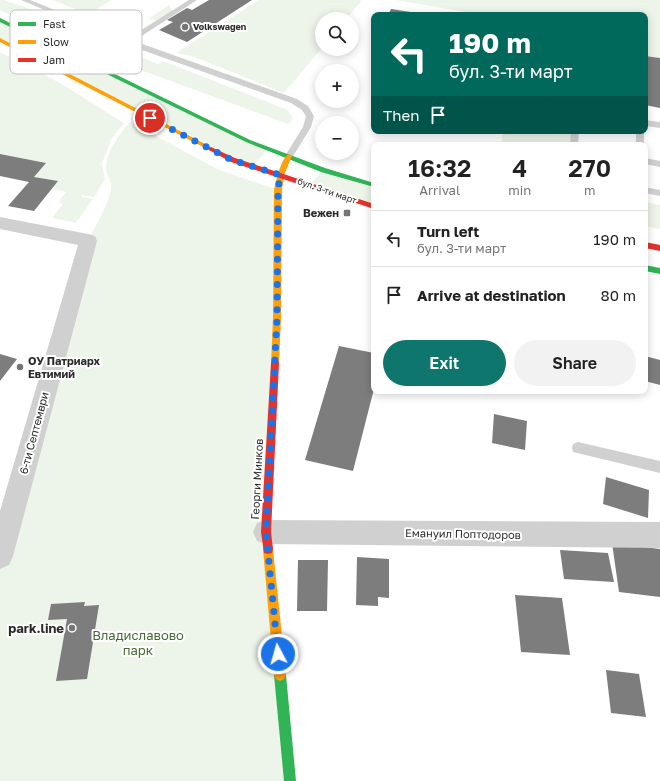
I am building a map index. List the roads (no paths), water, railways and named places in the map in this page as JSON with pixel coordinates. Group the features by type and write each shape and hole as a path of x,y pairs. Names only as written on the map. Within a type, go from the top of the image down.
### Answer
{"street":[{"name":"бул. 3-ти март","path":"0,20 10,25"},
{"name":"бул. 3-ти март","path":"0,40 10,45"},
{"name":"бул. 3-ти март","path":"66,74 232,160 371,206"},
{"name":"бул. 3-ти март","path":"111,74 248,141 323,170 371,183"},
{"name":"Георги Минков","path":"289,156 280,175 278,190 277,318 266,532 290,781"},
{"name":"6-ти Септември","path":"0,223 88,241 0,556"},
{"path":"648,246 660,248"},
{"path":"648,269 660,271"},
{"name":"Емануил Поптодоров","path":"266,532 660,535"}],"lane":[{"path":"24,0 49,10"},
{"path":"142,32 194,0"},
{"path":"142,47 294,101 305,108 310,116 307,127 289,156"},
{"path":"648,123 660,125"},
{"path":"648,162 660,164"},
{"path":"648,191 660,193"},
{"path":"578,448 660,467"}],"place":[{"name":"Volkswagen","path":"185,27"},
{"name":"Вежен","path":"347,213"},
{"name":"ОУ Патриарх Евтимий","path":"20,367"},
{"name":"park.line","path":"72,628"}],"park label":[{"name":"Владиславово парк","path":"138,642"}]}
